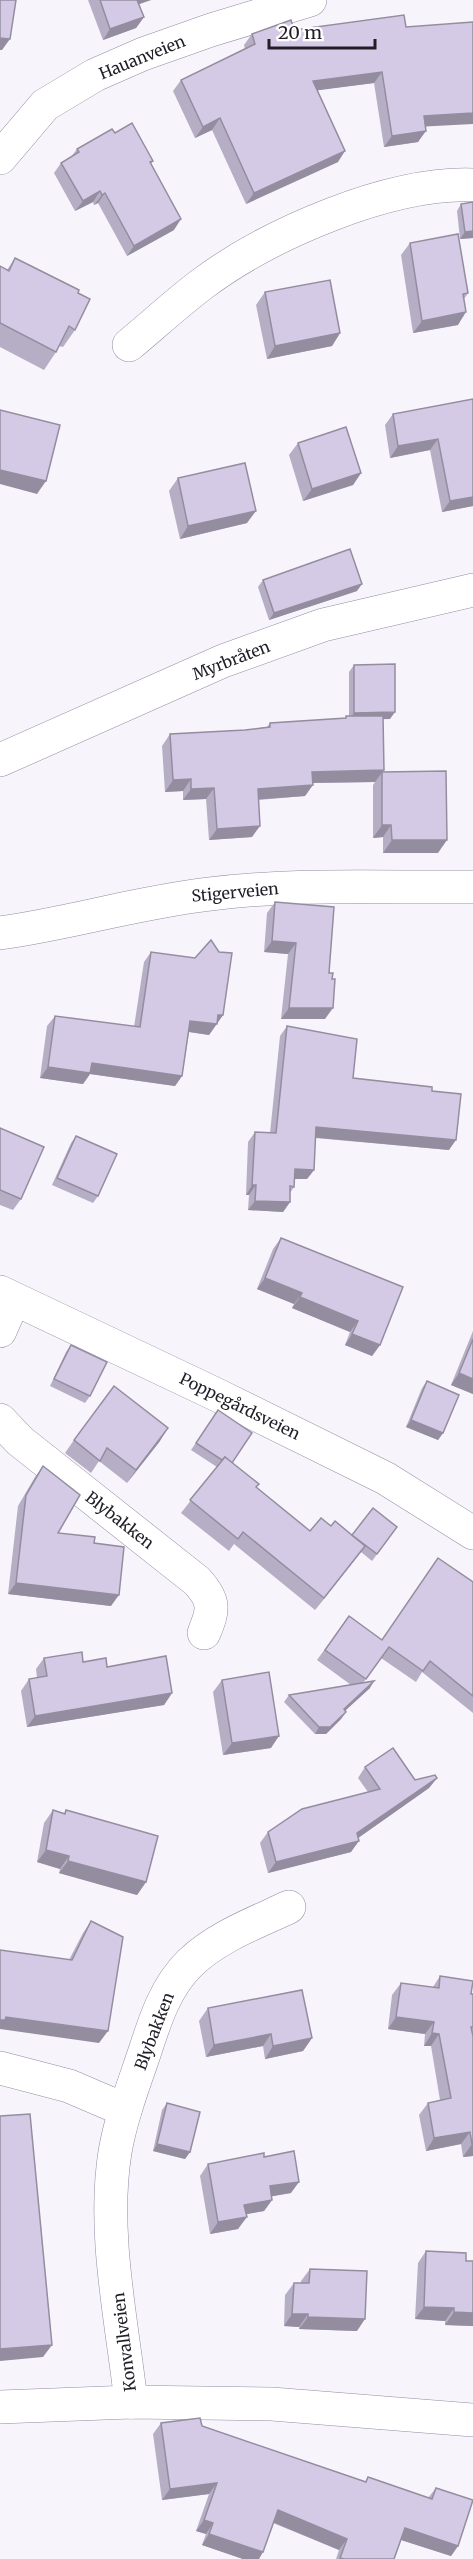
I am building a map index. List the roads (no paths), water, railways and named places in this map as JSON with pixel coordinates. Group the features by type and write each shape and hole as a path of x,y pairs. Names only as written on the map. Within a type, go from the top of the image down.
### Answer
{"street":[{"name":"Hauanveien","path":"0,158 45,105 95,75 143,54 211,30 310,0"},
{"path":"129,345 203,284 248,254 292,231 385,197 430,189 473,185"},
{"name":"Myrbråten","path":"0,760 223,661 323,625 473,590"},
{"name":"Stigerveien","path":"0,933 149,902 212,893 282,887 473,887"},
{"path":"0,1331 7,1296"},
{"name":"Poppegårdsveien","path":"7,1296 213,1393 385,1478 473,1533"},
{"name":"Blybakken","path":"0,1420 20,1441 197,1581 207,1593 211,1603 212,1615 204,1633"},
{"name":"Blybakken","path":"125,2110 156,2017 171,1987 190,1963 226,1936 289,1907"},
{"path":"0,2068 69,2086 125,2110"},
{"name":"Konvallveien","path":"125,2110 115,2152 113,2240 131,2402 272,2404 473,2420"},
{"path":"0,2407 131,2402"}]}
